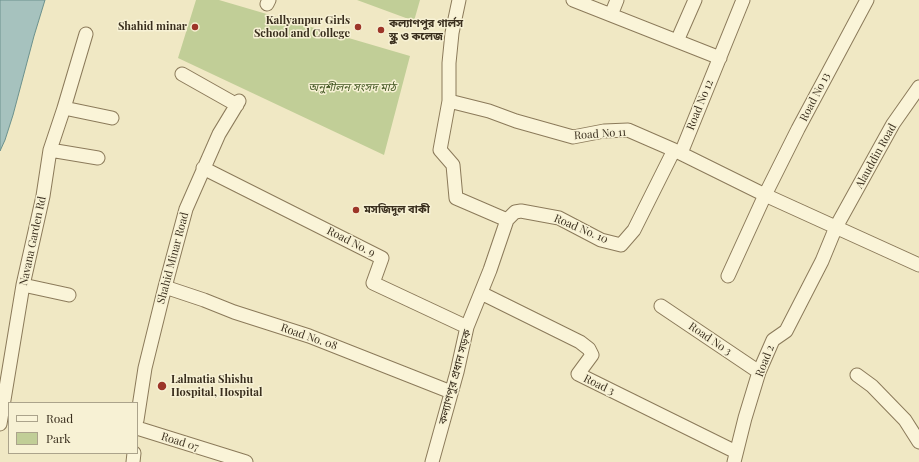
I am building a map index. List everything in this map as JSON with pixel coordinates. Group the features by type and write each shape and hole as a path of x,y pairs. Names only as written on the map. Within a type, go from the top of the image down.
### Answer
{"street":[{"path":"459,0 452,33 449,63 449,101 440,150 453,165 456,198 507,220"},
{"path":"573,0 720,58"},
{"path":"611,15 617,0"},
{"path":"678,41 695,0"},
{"name":"Road No 12","path":"677,151 720,58 743,0"},
{"name":"Road No 13","path":"765,195 867,0"},
{"name":"Navana Garden Rd","path":"0,424 4,377 43,196 50,150 86,34"},
{"name":"Shahid Minar Road","path":"138,414 145,368 186,209 219,134 238,103 182,74"},
{"name":"Alauddin Road","path":"836,227 893,124 919,87"},
{"name":"Road No 11","path":"449,101 490,111 516,121 573,137 604,131 628,130 677,151 765,195 919,265"},
{"path":"64,108 112,118"},
{"path":"50,150 98,158"},
{"name":"Road No. 10","path":"507,220 515,212 521,211 559,218 601,240 621,245 634,230 677,151"},
{"name":"Road No. 9","path":"203,168 382,258 373,283 467,327"},
{"path":"728,276 765,195"},
{"name":"কল্যাণপুর প্রধান সড়ক","path":"432,462 452,392 467,327 481,294 507,220"},
{"name":"Road 2","path":"735,457 759,372 773,340 786,331 822,261 836,227"},
{"path":"23,285 69,295"},
{"name":"Road No. 08","path":"165,287 234,312 309,336 452,392"},
{"name":"Road 3","path":"481,294 580,342 592,355 578,374 735,457"},
{"name":"Road No 3","path":"661,306 759,372"},
{"path":"857,375 872,386 905,420 919,442"},
{"name":"Road 07","path":"138,428 246,462"}],"green space":[{"name":"অনুশীলন সংসদ মাঠ","path":"196,0 219,0 410,56 384,155 178,58"},
{"path":"357,0 420,0 414,21"}],"water":[{"path":"0,0 45,0 13,115 0,151"}],"place":[{"name":"Shahid minar","path":"195,27"},
{"name":"Kallyanpur Girls School and College","path":"358,27"},
{"name":"কল্যাণপুর গার্লস স্কুল ও কলেজ","path":"381,30"},
{"name":"মসজিদুল বাকী","path":"356,210"},
{"name":"Lalmatia Shishu Hospital, Hospital","path":"162,386"}]}
